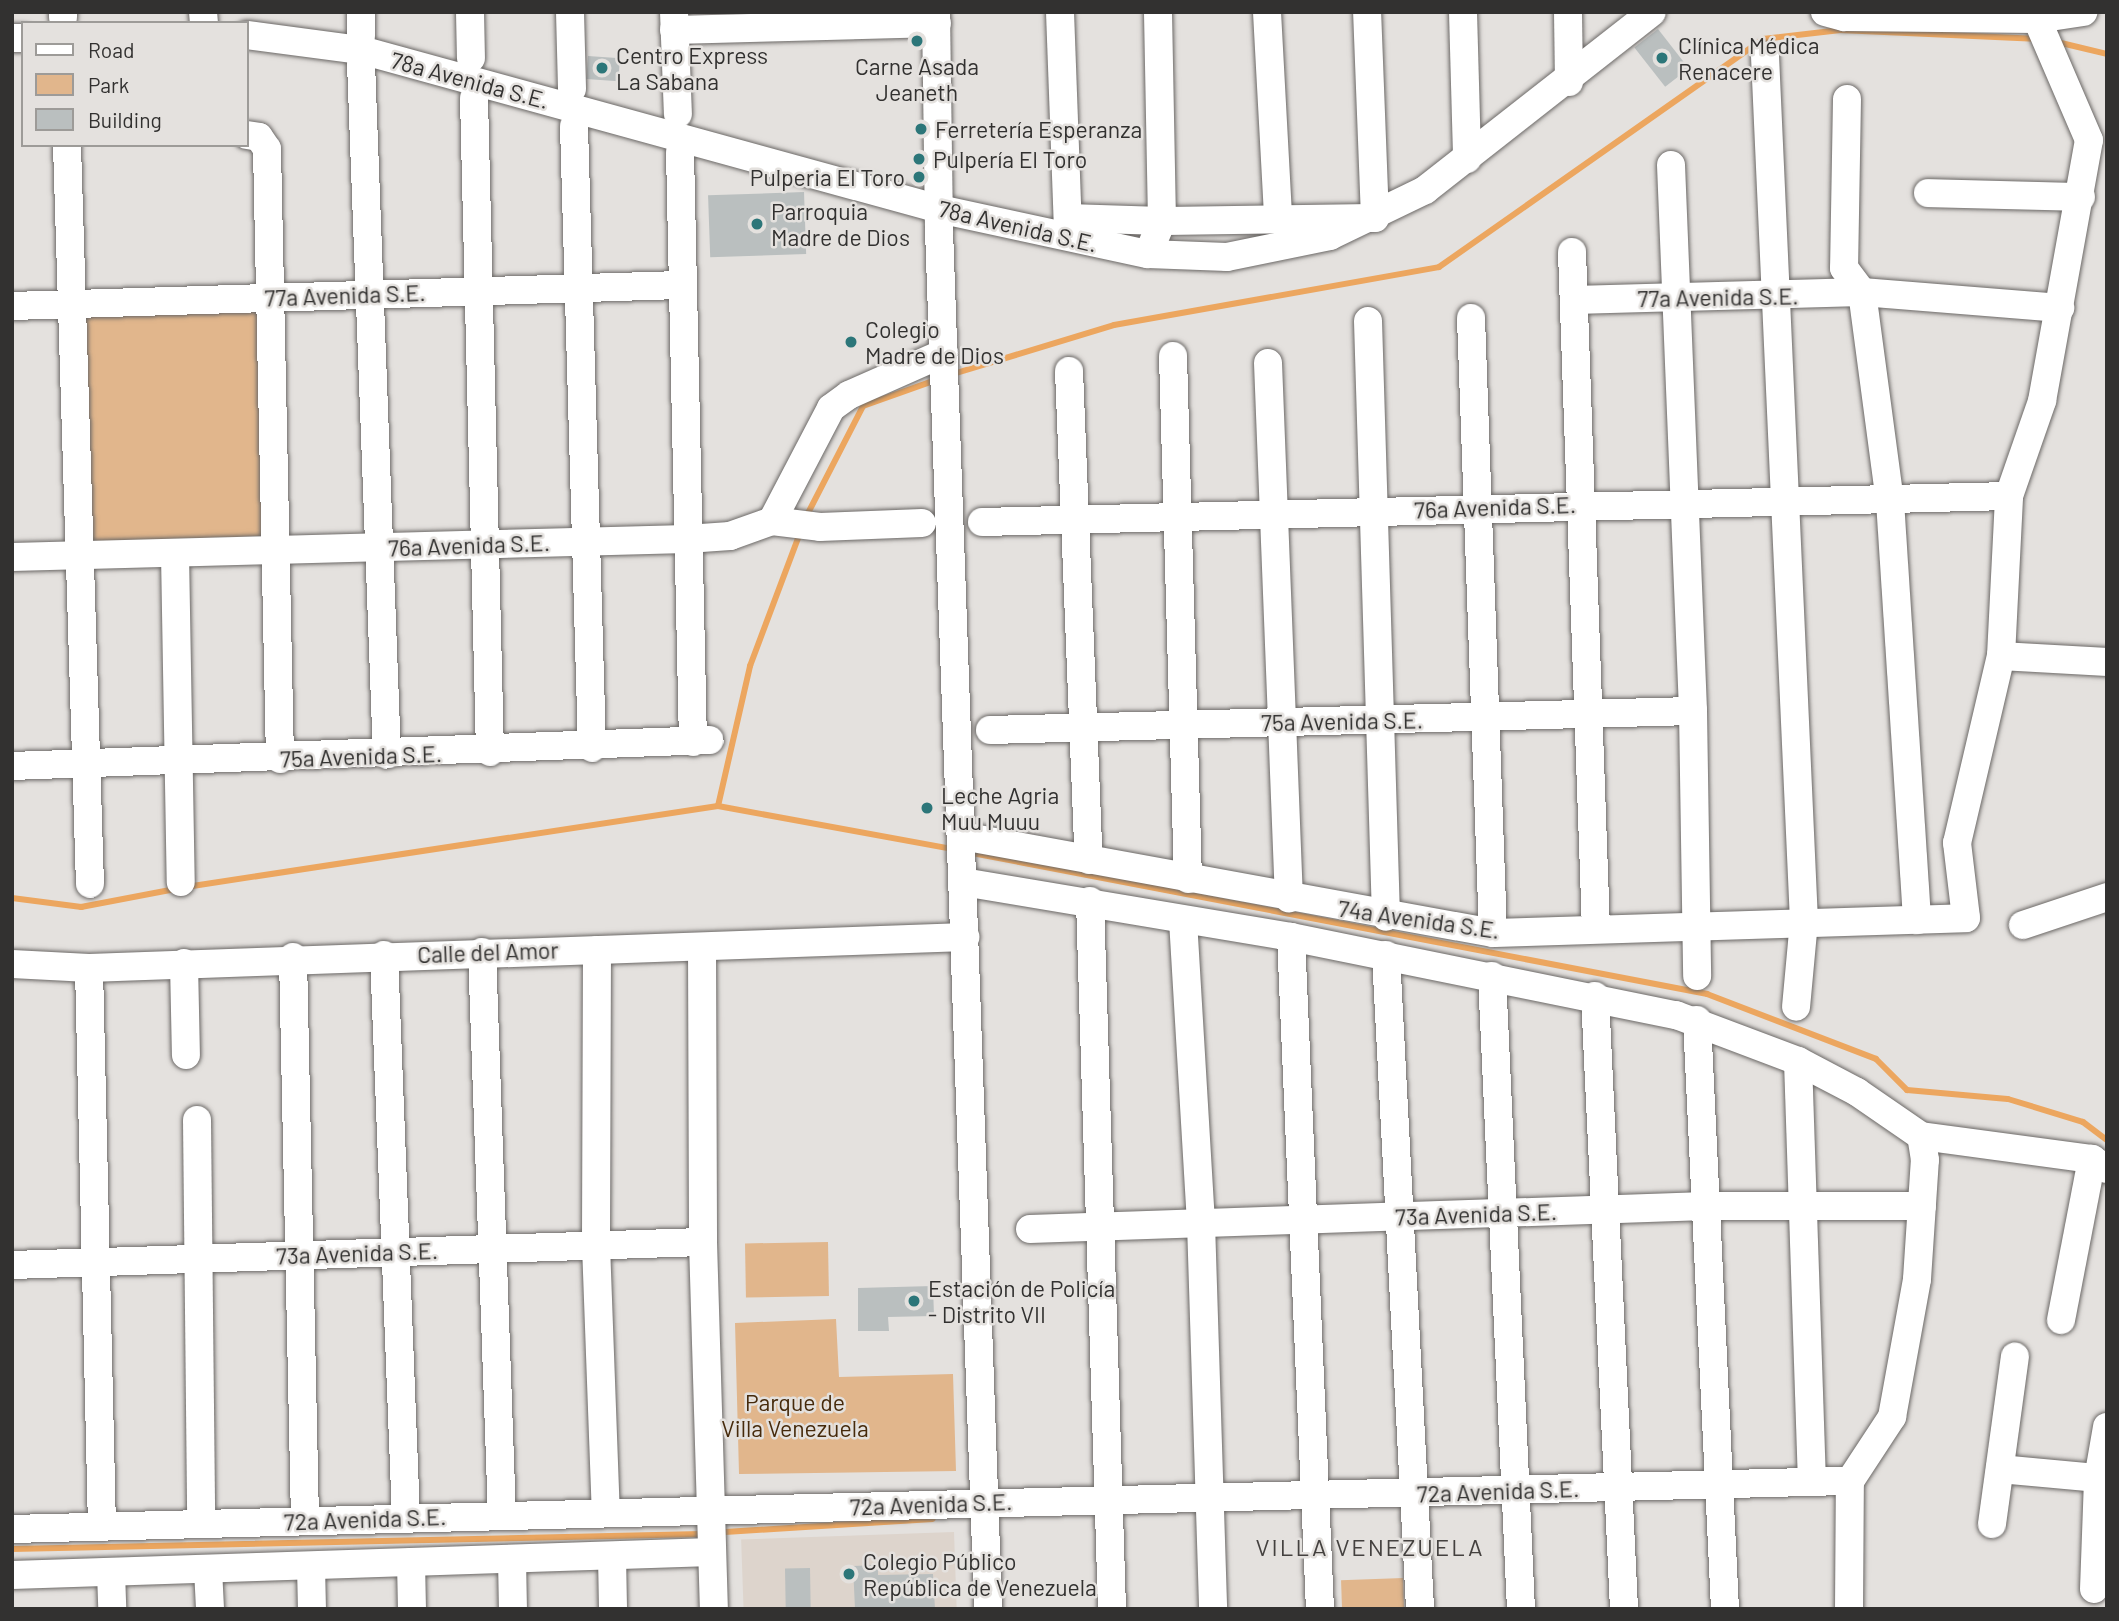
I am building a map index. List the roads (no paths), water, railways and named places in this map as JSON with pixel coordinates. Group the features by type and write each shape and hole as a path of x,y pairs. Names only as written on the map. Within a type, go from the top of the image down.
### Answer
{"street":[{"path":"470,12 471,58"},
{"path":"570,12 572,89"},
{"path":"1059,12 1068,228 1278,217 1376,218 1367,12"},
{"path":"1148,254 1162,221 1157,12"},
{"path":"1267,12 1278,217"},
{"path":"1463,12 1467,159"},
{"path":"1568,12 1569,82"},
{"name":"78a Avenida S.E.","path":"248,35 361,50 939,209 1068,228 1148,254 1227,257 1271,251 1376,218 1467,159 1569,82 1652,12"},
{"path":"1825,12 1844,17 1911,14 2019,16 2083,12"},
{"path":"2019,16 2098,140 2081,197 2042,401 2009,496 2001,656 2107,662"},
{"path":"678,114 674,21 937,17 939,209 988,1609"},
{"path":"361,37 387,755"},
{"path":"1765,56 1804,921 1797,1007"},
{"path":"474,98 490,752"},
{"path":"1847,100 1844,268 1862,292 1890,501 1917,920"},
{"path":"574,126 592,748"},
{"path":"248,135 259,137 267,149 280,759"},
{"path":"67,147 90,884"},
{"path":"680,152 678,285 687,539"},
{"path":"1671,165 1693,711 1697,976"},
{"path":"1928,192 2081,197"},
{"path":"1572,252 1596,928"},
{"name":"77a Avenida S.E.","path":"12,306 678,285"},
{"name":"77a Avenida S.E.","path":"1574,300 1862,292 2060,307"},
{"path":"1471,318 1493,933"},
{"path":"1368,321 1386,917"},
{"path":"1173,356 1188,879"},
{"path":"1268,363 1289,898"},
{"path":"796,525 831,408 849,395 945,371"},
{"path":"1069,371 1089,860"},
{"name":"76a Avenida S.E.","path":"982,522 1685,502 1890,501 2009,496"},
{"name":"76a Avenida S.E.","path":"12,557 687,539 730,536 796,525 922,523"},
{"name":"75a Avenida S.E.","path":"12,766 490,752 701,741 687,539"},
{"path":"175,554 181,882"},
{"name":"74a Avenida S.E.","path":"962,836 1386,917 1493,933 1804,921 1966,918 1957,843 2001,656"},
{"name":"75a Avenida S.E.","path":"990,730 1693,711"},
{"name":"74a Avenida S.E.","path":"963,882 1090,901 1183,920 1291,937 1595,996 1697,1020 1798,1061 1857,1092 1921,1136"},
{"path":"2023,925 2107,897"},
{"path":"1090,901 1112,1609"},
{"path":"1183,920 1201,1223 1213,1609"},
{"name":"Calle del Amor","path":"12,964 89,968 293,957 702,947 965,937"},
{"path":"1291,937 1319,1495 1320,1609"},
{"path":"702,947 703,1242 714,1609"},
{"path":"597,950 596,1245 606,1513"},
{"path":"482,952 502,1516"},
{"path":"384,955 405,1518"},
{"path":"1385,955 1418,1494 1420,1609"},
{"path":"293,957 305,1521"},
{"path":"184,963 186,1055"},
{"path":"89,968 102,1526"},
{"path":"1492,976 1506,1213 1521,1609"},
{"path":"1595,996 1624,1609"},
{"path":"1697,1020 1725,1609"},
{"path":"1798,1061 1812,1480"},
{"path":"197,1120 201,1524"},
{"path":"1849,1609 1850,1481 1892,1418 1917,1279 1922,1206 1921,1136 2099,1164 2061,1320"},
{"name":"73a Avenida S.E.","path":"1030,1229 1706,1206 1922,1206"},
{"name":"73a Avenida S.E.","path":"12,1265 703,1242"},
{"path":"1992,1524 2015,1357"},
{"path":"2094,1589 2107,1427"},
{"path":"2000,1469 2102,1479"},
{"name":"72a Avenida S.E.","path":"12,1529 1109,1498 1418,1494 1719,1482 1850,1481"},
{"name":"72a Avenida S.E.","path":"12,1576 712,1552"},
{"path":"612,1556 613,1609"},
{"path":"512,1559 513,1609"},
{"path":"411,1562 412,1609"},
{"path":"311,1566 312,1609"},
{"path":"208,1569 210,1609"},
{"path":"111,1572 112,1609"}],"waterway":[{"path":"953,374 1114,325 1439,267 1763,39 1840,30 2036,39"},
{"path":"2057,42 2107,54"},
{"path":"806,517 863,406 936,380"},
{"path":"718,806 750,666 801,530"},
{"path":"186,887 718,806 953,849"},
{"path":"967,852 1707,994 1876,1059 1907,1090 2008,1099 2083,1122 2107,1140"},
{"path":"12,898 81,907 175,889"},
{"path":"725,1532 933,1519"},
{"path":"12,1549 702,1534"}],"place":[{"name":"Carne Asada Jeaneth","path":"917,41"},
{"name":"Clínica Médica Renacere","path":"1662,58"},
{"name":"Centro Express La Sabana","path":"602,68"},
{"name":"Ferretería Esperanza","path":"921,129"},
{"name":"Pulpería El Toro","path":"919,159"},
{"name":"Pulperia El Toro","path":"919,177"},
{"name":"Parroquia Madre de Dios","path":"757,224"},
{"name":"Colegio Madre de Dios","path":"851,342"},
{"name":"Leche Agria Muu Muuu","path":"927,808"},
{"name":"Estación de Policía - Distrito VII","path":"914,1301"},
{"name":"Colegio Público República de Venezuela","path":"849,1574"}],"district":[{"name":"VILLA VENEZUELA","path":"1370,1547"}],"park label":[{"name":"Parque de Villa Venezuela","path":"795,1415"}]}
